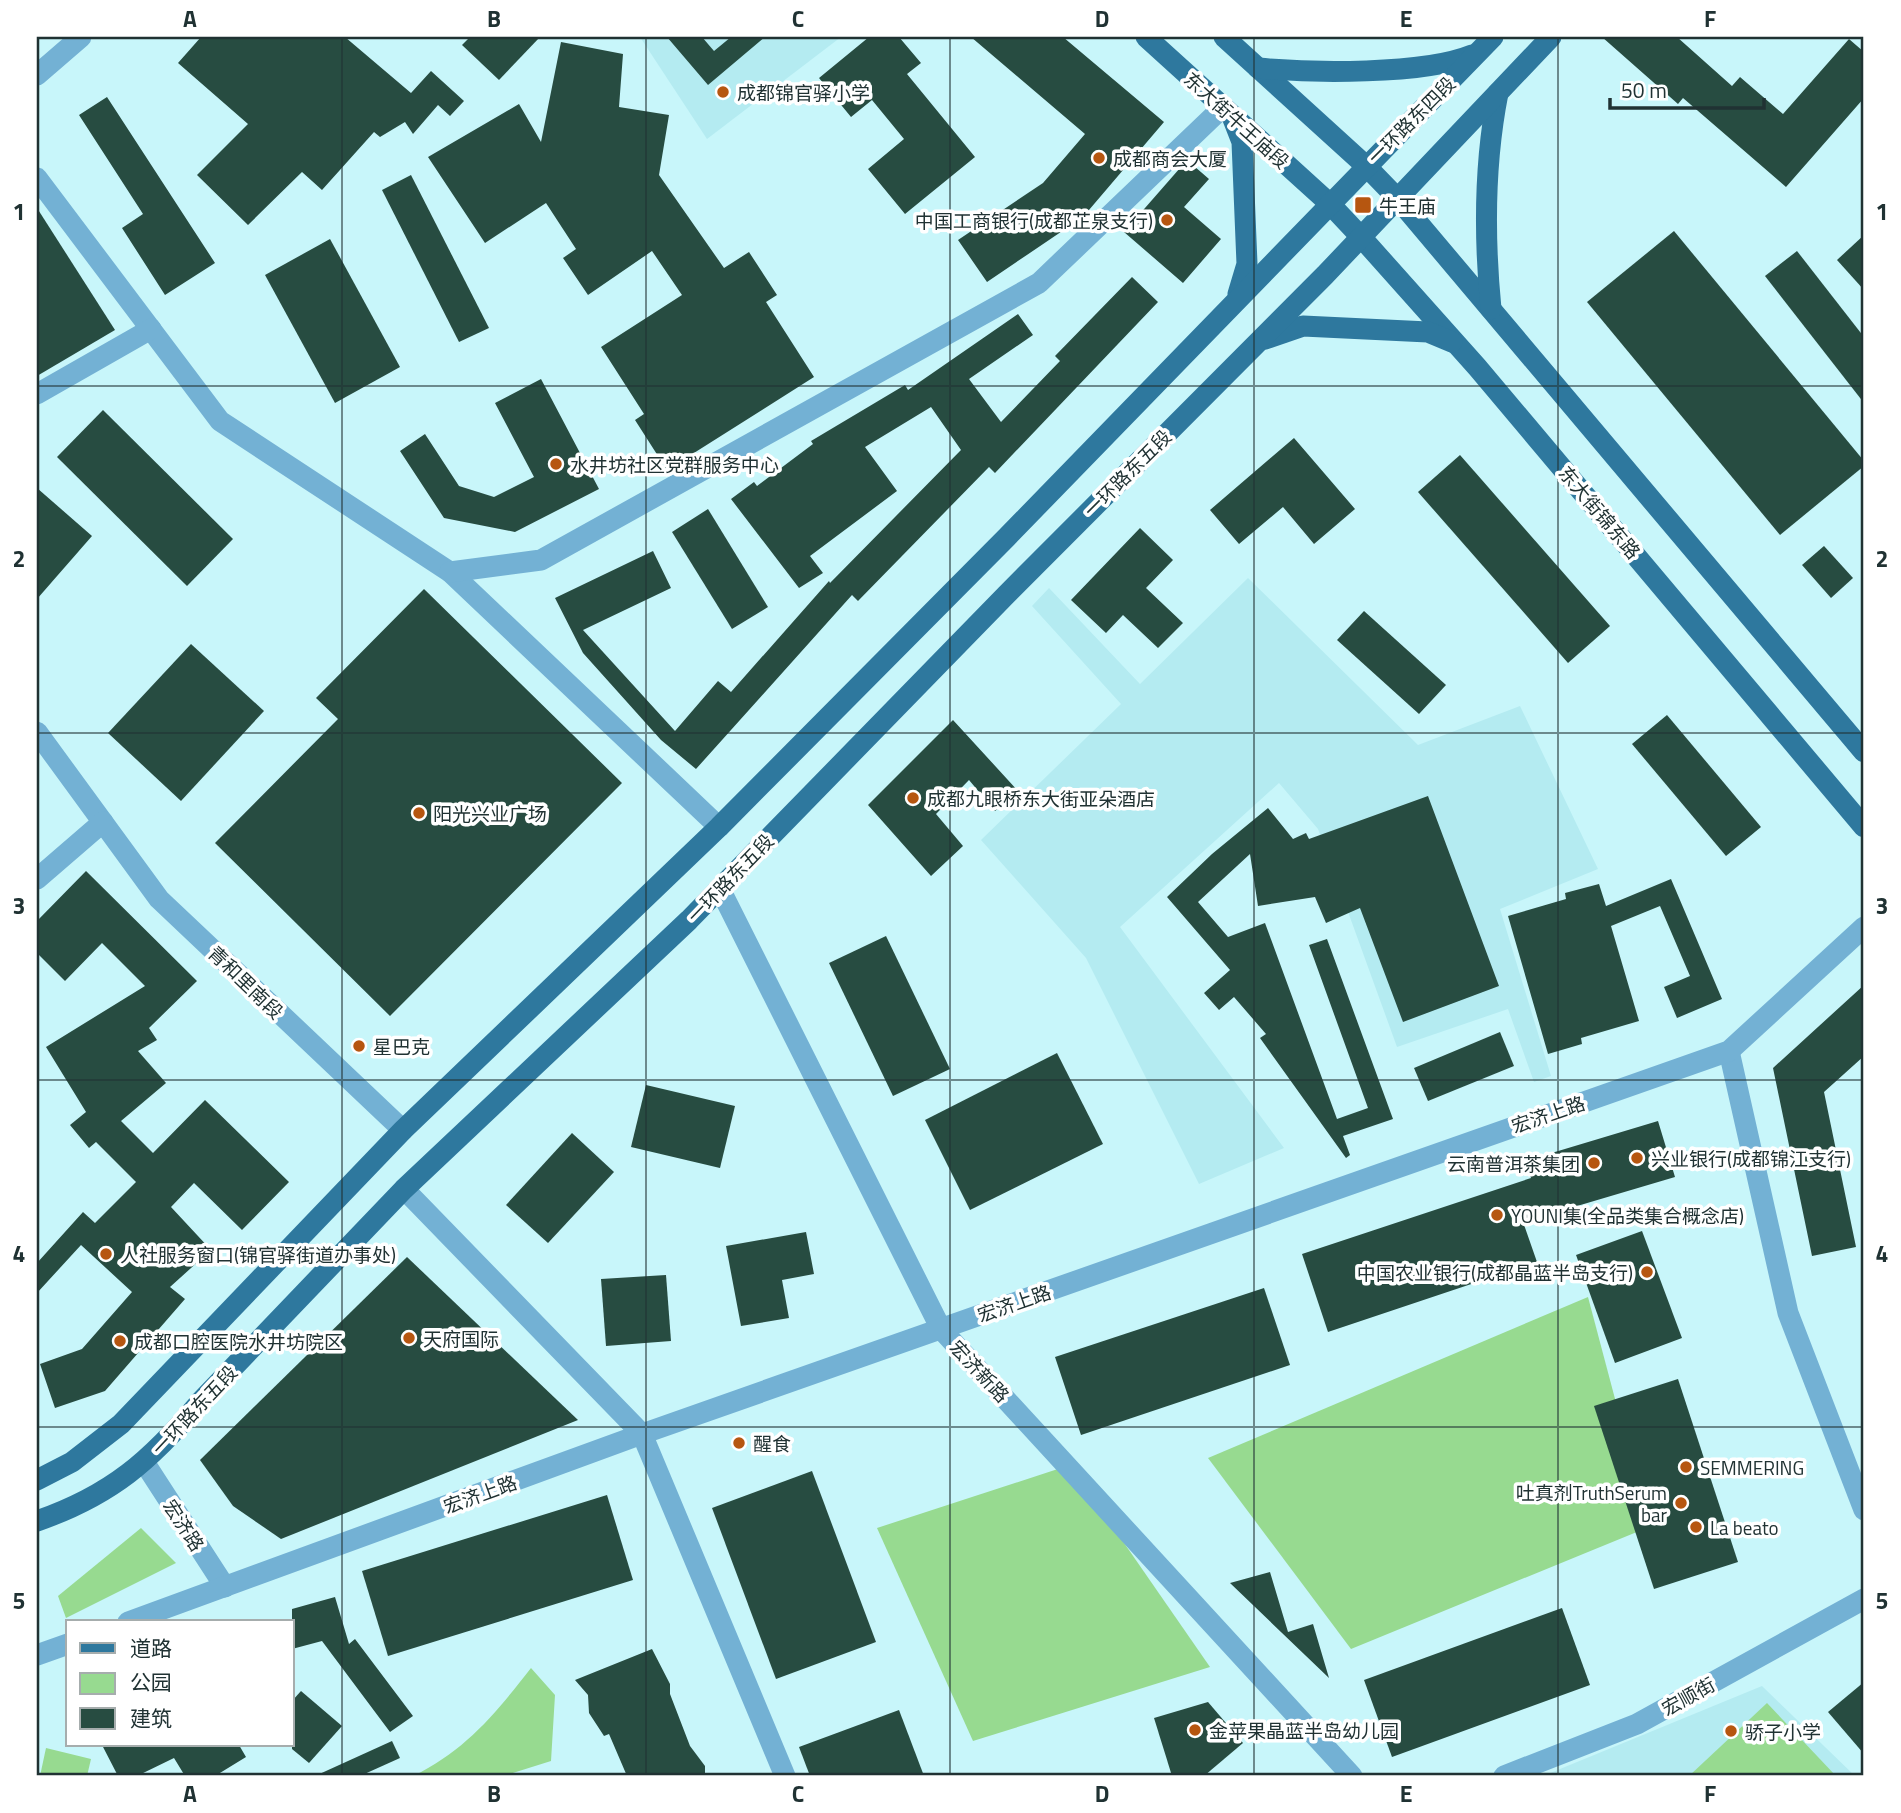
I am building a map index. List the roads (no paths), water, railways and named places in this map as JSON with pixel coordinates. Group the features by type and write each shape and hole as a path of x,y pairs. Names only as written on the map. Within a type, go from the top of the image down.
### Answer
{"main road":[{"name":"东大街牛王庙段","path":"1146,37 1329,203"},
{"path":"1224,37 1366,166 1398,199 1864,752"},
{"name":"一环路东四段","path":"1329,203 1493,37"},
{"path":"1398,199 1551,37"},
{"path":"1258,68 1297,72 1448,65 1477,53"},
{"path":"1491,309 1485,252 1491,131 1498,93"},
{"path":"1227,111 1242,142 1247,264 1237,298"},
{"name":"一环路东五段","path":"37,1521 65,1511 121,1481 144,1462 404,1189 720,888 1398,199"},
{"path":"43,1475 121,1424 402,1130 719,827 1006,538 1329,203"},
{"name":"东大街锦东路","path":"1329,203 1457,345 1864,827"},
{"path":"1259,340 1303,326 1428,332 1457,345"},
{"path":"37,1536 65,1511"}],"street":[{"path":"37,75 81,37"},
{"path":"450,572 541,560 1039,283 1227,111"},
{"path":"37,178 220,421 450,572 719,827"},
{"path":"37,394 150,329"},
{"name":"青和里南段","path":"37,732 159,898 402,1130"},
{"path":"37,879 103,822"},
{"name":"宏济新路","path":"720,888 941,1329 1353,1776"},
{"name":"宏济上路","path":"134,1620 642,1434 1729,1051 1864,927"},
{"path":"1729,1051 1788,1313 1864,1510"},
{"path":"404,1189 642,1434 785,1776"},
{"name":"宏济路","path":"144,1462 225,1587"},
{"name":"宏顺街","path":"1504,1776 1637,1724 1864,1599"},
{"path":"37,1655 66,1645"}],"place":[{"name":"成都锦官驿小学","path":"723,92"},
{"name":"成都商会大厦","path":"1099,158"},
{"name":"牛王庙","path":"1363,205"},
{"name":"中国工商银行(成都芷泉支行)","path":"1167,220"},
{"name":"水井坊社区党群服务中心","path":"556,464"},
{"name":"成都九眼桥东大街亚朵酒店","path":"913,798"},
{"name":"阳光兴业广场","path":"419,813"},
{"name":"星巴克","path":"359,1046"},
{"name":"兴业银行(成都锦江支行)","path":"1637,1158"},
{"name":"云南普洱茶集团","path":"1594,1163"},
{"name":"YOUNI集(全品类集合概念店)","path":"1497,1215"},
{"name":"人社服务窗口(锦官驿街道办事处)","path":"106,1254"},
{"name":"中国农业银行(成都晶蓝半岛支行)","path":"1647,1272"},
{"name":"天府国际","path":"409,1338"},
{"name":"成都口腔医院水井坊院区","path":"120,1341"},
{"name":"醒食","path":"739,1443"},
{"name":"SEMMERING","path":"1686,1467"},
{"name":"吐真剂TruthSerum bar","path":"1681,1503"},
{"name":"La beato","path":"1696,1527"},
{"name":"金苹果晶蓝半岛幼儿园","path":"1195,1730"},
{"name":"骄子小学","path":"1731,1731"}]}
